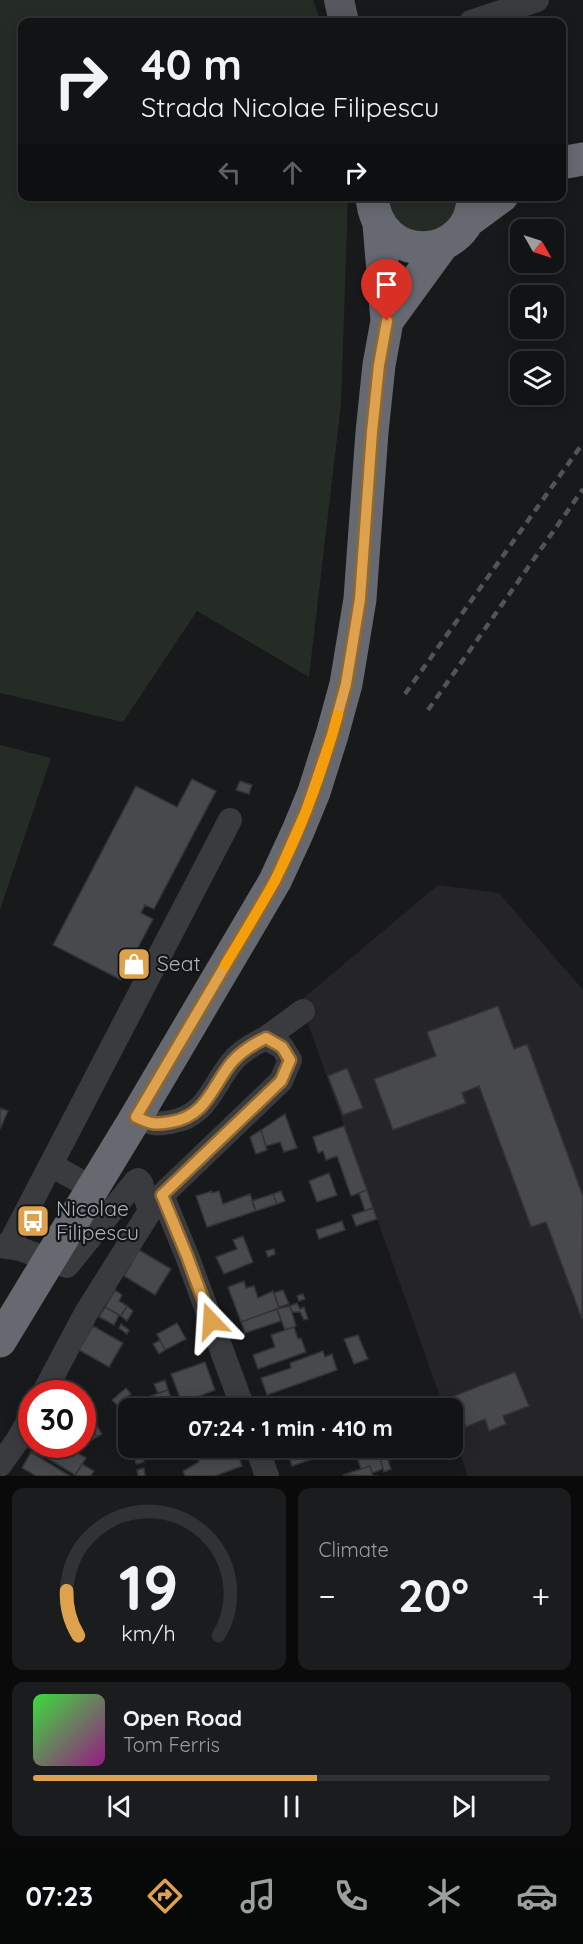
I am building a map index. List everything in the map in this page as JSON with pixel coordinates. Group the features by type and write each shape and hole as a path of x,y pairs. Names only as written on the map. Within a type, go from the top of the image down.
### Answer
{"highway":[{"path":"566,162 583,159"},
{"path":"375,210 388,235 414,248 429,248 443,244 458,234 471,209 490,201"},
{"path":"0,1341 55,1272 92,1188 275,881 306,811 332,735 346,684 356,632 372,432 379,365 387,321 375,210"},
{"path":"387,321 443,244"}],"main road":[{"path":"339,0 343,18"}],"street":[{"path":"483,18 537,0"},
{"path":"230,820 51,1165 4,1247 20,1249 55,1272 138,1180 156,1203 187,1256 239,1398"},
{"path":"136,1117 154,1125 180,1121 199,1110 231,1063 244,1051 303,1011"},
{"path":"50,1380 86,1313 156,1203 281,1081 290,1060 282,1047 266,1038"},
{"path":"51,1165 92,1188"},
{"path":"0,1465 18,1439"},
{"path":"261,1458 267,1476"}],"shaded area":[{"path":"0,0 313,0 320,18 18,18 18,201 348,201 341,404 309,677 197,611 123,722 0,693"},
{"path":"386,201 460,201 441,232 404,232"},
{"path":"0,745 51,758 0,910"},
{"path":"438,885 499,893 583,990 583,1476 468,1476 462,1458 463,1398 440,1398 300,1001"}],"building":[{"path":"192,779 216,791 154,909 145,905 141,913 153,919 121,980 53,945 136,786 177,807"},
{"path":"240,781 252,785 249,794 236,790"},
{"path":"498,1006 514,1049 527,1044 583,1196 582,1319 546,1222 531,1227 479,1086 462,1093 466,1103 393,1130 374,1079 436,1056 427,1032"},
{"path":"347,1068 363,1108 343,1115 328,1076"},
{"path":"0,1108 8,1111 0,1129"},
{"path":"285,1114 297,1148 284,1152 280,1142 266,1146 261,1130"},
{"path":"344,1126 367,1190 351,1196 337,1156 326,1160 323,1151 318,1153 313,1137"},
{"path":"261,1130 267,1150 256,1154 250,1137"},
{"path":"329,1173 337,1195 317,1202 309,1181"},
{"path":"367,1190 373,1208 365,1211 359,1193"},
{"path":"212,1191 212,1193 219,1191 223,1204 250,1194 256,1211 207,1227 196,1196"},
{"path":"281,1191 285,1201 277,1204 273,1194"},
{"path":"273,1194 277,1204 256,1211 252,1201"},
{"path":"373,1208 377,1219 356,1226 352,1215"},
{"path":"342,1221 345,1230 319,1239 316,1230"},
{"path":"243,1236 253,1262 224,1274 216,1257 237,1249 233,1240"},
{"path":"274,1249 275,1254 268,1257 266,1251"},
{"path":"139,1250 171,1269 155,1295 124,1276"},
{"path":"244,1281 246,1288 254,1286 258,1298 273,1291 279,1308 241,1322 228,1287"},
{"path":"115,1290 122,1295 119,1301 127,1306 121,1316 105,1307"},
{"path":"283,1290 289,1304 279,1307 274,1293"},
{"path":"303,1294 305,1299 299,1301 297,1296"},
{"path":"297,1303 300,1309 304,1307 308,1319 304,1320 300,1312 292,1312 290,1306"},
{"path":"127,1306 133,1311 127,1321 121,1316"},
{"path":"290,1306 296,1326 285,1330 277,1309"},
{"path":"105,1307 119,1315 114,1325 99,1317"},
{"path":"277,1309 281,1321 245,1333 241,1322"},
{"path":"177,1323 186,1339 165,1350 157,1334"},
{"path":"121,1324 129,1330 127,1334 119,1328"},
{"path":"93,1326 123,1343 109,1367 79,1350"},
{"path":"294,1327 306,1352 258,1369 253,1355 275,1347 271,1335"},
{"path":"358,1335 368,1359 354,1364 344,1339"},
{"path":"160,1340 165,1350 159,1354 153,1344"},
{"path":"323,1351 325,1357 332,1354 337,1370 267,1395 261,1378 291,1368 290,1363"},
{"path":"205,1362 215,1390 195,1398 180,1398 171,1374"},
{"path":"515,1372 529,1406 503,1416 506,1424 489,1431 485,1419 466,1427 463,1419 463,1398 454,1396"},
{"path":"165,1380 168,1390 158,1393 154,1384"},
{"path":"126,1388 131,1394 127,1398 118,1398 118,1406 112,1400"},
{"path":"168,1390 171,1398 145,1398"},
{"path":"96,1424 102,1434 96,1435"},
{"path":"28,1458 41,1458 70,1476 36,1476 22,1468"},
{"path":"47,1458 86,1458 75,1475"},
{"path":"135,1458 143,1458 144,1462 136,1464"},
{"path":"197,1458 239,1458 242,1466 215,1476 185,1476 183,1471 199,1462"},
{"path":"289,1458 315,1458 292,1466"},
{"path":"357,1458 380,1458 383,1469 372,1473 370,1466 361,1469"},
{"path":"380,1458 387,1458 391,1469 384,1472"},
{"path":"82,1464 94,1471 91,1476 75,1476"},
{"path":"370,1466 373,1476 343,1475"},
{"path":"144,1468 145,1476 138,1476 137,1470"}],"railway":[{"path":"405,694 583,443"},
{"path":"428,710 583,489"}],"slow traffic":[{"path":"225,965 275,881 298,831 314,792 338,715"}],"place":[{"name":"Seat","path":"134,964"},
{"name":"Nicolae Filipescu","path":"33,1221"}],"route":[{"path":"211,1321 162,1195 281,1081 290,1060 282,1047 266,1038 244,1051 231,1063 213,1093 199,1110 180,1121 154,1125 136,1117 275,881 314,792 332,735 346,684 360,599 372,432 379,365 387,321"}]}
